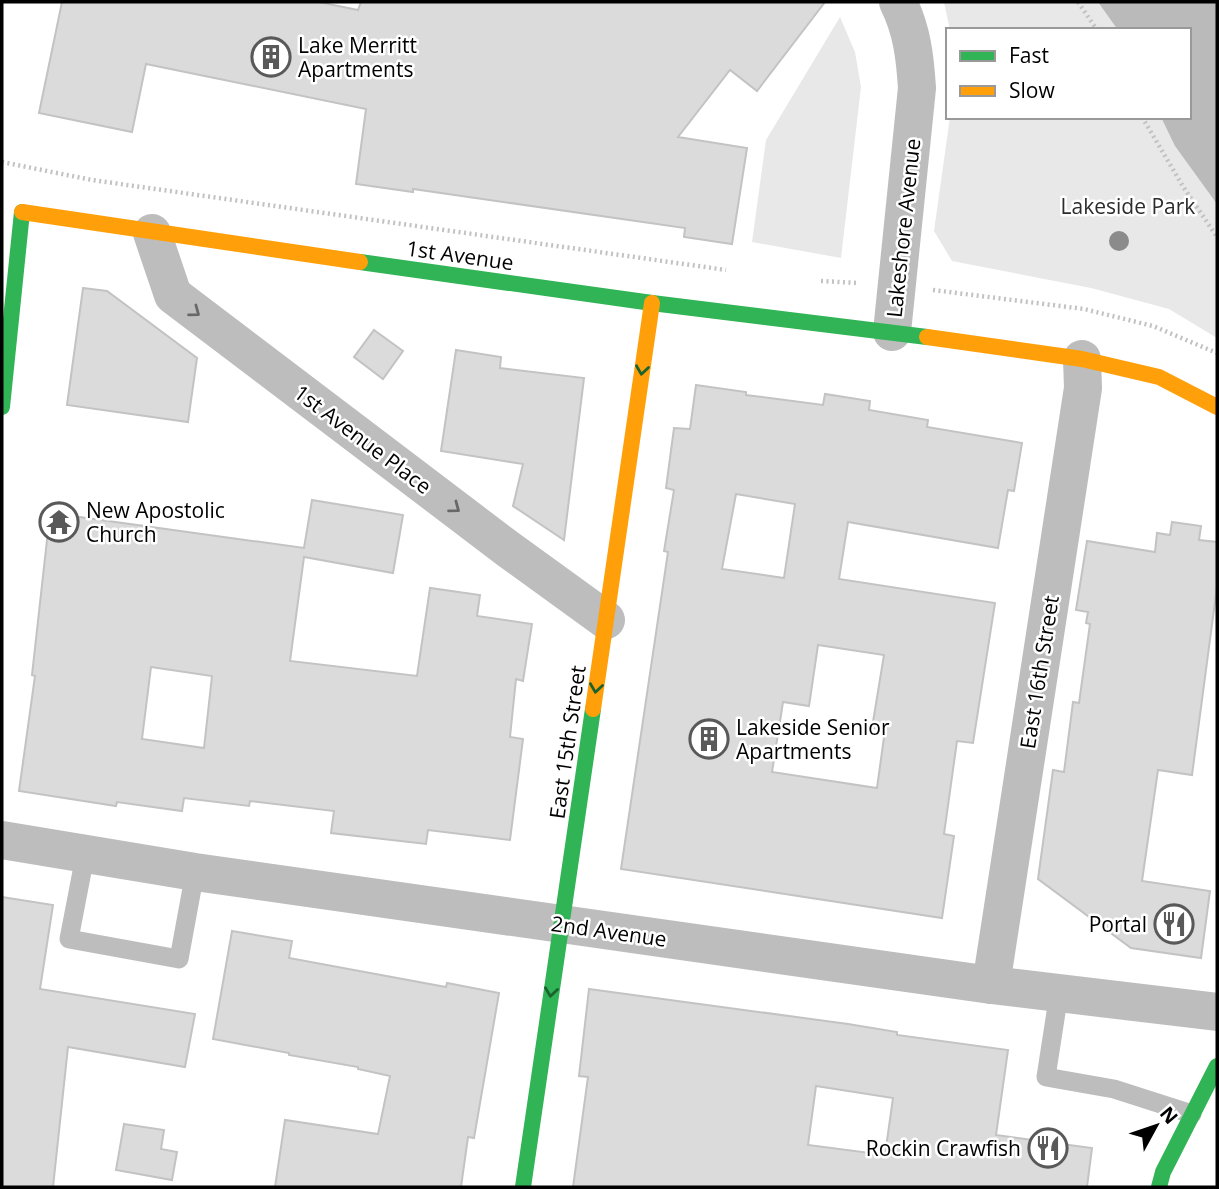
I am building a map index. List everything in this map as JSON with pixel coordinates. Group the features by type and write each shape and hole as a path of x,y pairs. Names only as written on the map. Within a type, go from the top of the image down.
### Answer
{"main road":[{"name":"1st Avenue","path":"12,212 652,303 892,332"},
{"path":"2,407 12,212"},
{"name":"East 15th Street","path":"523,1187 652,303"},
{"name":"Lakeshore Avenue","path":"892,332 1082,359 1159,377 1217,407"},
{"path":"1159,1187 1163,1172 1217,1066"}],"street":[{"name":"Lakeshore Avenue","path":"892,332 917,88 908,23 898,2"},
{"name":"1st Avenue Place","path":"152,233 173,295 606,620"},
{"name":"East 16th Street","path":"991,985 1083,388 1082,359"},
{"name":"2nd Avenue","path":"2,840 85,856 561,925 991,985 1217,1012"}],"lane":[{"path":"85,856 69,939 179,960 195,872"},
{"path":"1059,993 1046,1077 1114,1088 1192,1114"}],"path":[{"path":"1078,2 1096,28"},
{"path":"1143,119 1217,237"},
{"path":"2,162 92,180 733,271"},
{"path":"818,281 897,286 1084,309 1153,326 1217,353"}],"green space":[{"name":"Lakeside Park","path":"944,2 1217,2 1217,338 1169,309 1091,288 952,261 934,231 950,119 1191,119 1191,28 950,28"},
{"path":"840,17 855,52 861,87 841,258 752,242 766,140"}],"shaded area":[{"path":"1098,2 1217,2 1217,204 1175,146 1162,119 1191,119 1191,28 1117,28"}],"building":[{"path":"62,2 319,2 358,10 361,2 825,2 757,91 730,70 678,137 747,148 732,244 684,237 685,228 413,189 413,192 356,184 366,109 146,64 132,132 39,113"},
{"path":"83,288 107,291 197,358 188,422 67,405"},
{"path":"374,330 403,351 383,379 354,357"},
{"path":"456,350 501,357 500,368 584,378 564,540 513,506 523,464 441,451"},
{"path":"696,385 746,392 746,395 823,405 825,394 870,401 869,410 928,420 927,427 1022,443 1014,491 1008,490 998,548 848,522 839,579 995,603 973,743 957,741 944,834 954,836 942,918 621,869 668,552 664,551 674,490 666,488 674,428 690,429","holes":["736,494 795,504 784,578 722,569","818,645 884,655 872,728 885,730 877,788 772,772 783,702 809,706"]},
{"path":"312,500 403,515 393,573 304,557 290,661 417,676 430,588 480,595 477,616 532,624 523,681 516,679 510,737 523,739 510,840 428,830 426,844 331,833 334,811 250,801 249,806 184,798 182,811 117,802 116,806 19,791 35,676 32,675 50,513 304,548","holes":["151,667 212,676 204,748 142,739"]},
{"path":"1172,522 1201,526 1199,540 1217,542 1217,587 1192,775 1158,770 1142,881 1210,891 1201,958 1131,948 1038,879 1053,770 1064,772 1073,702 1079,703 1090,624 1086,623 1088,612 1076,610 1087,541 1155,552 1157,533 1170,535"},
{"path":"2,897 53,905 40,989 195,1014 185,1067 68,1047 53,1187 2,1187"},
{"path":"232,931 292,941 289,958 446,987 447,983 499,993 474,1138 468,1137 461,1187 275,1187 285,1120 378,1134 390,1076 358,1067 213,1039"},
{"path":"589,989 848,1024 897,1032 897,1035 1008,1050 996,1135 1092,1148 1087,1187 573,1187 588,1077 579,1076","holes":["816,1086 893,1098 885,1155 808,1145"]},
{"path":"124,1124 164,1130 161,1149 177,1152 172,1180 116,1170"}],"traffic: fast":[{"path":"2,407 22,212"},
{"path":"360,262 652,303 927,337"},
{"path":"523,1187 593,709"},
{"path":"1159,1187 1163,1172 1217,1066"}],"traffic: slow":[{"path":"22,212 360,262"},
{"path":"593,709 652,303"},
{"path":"927,337 1082,359 1159,377 1217,407"}],"place":[{"name":"Lake Merritt Apartments","path":"271,57"},
{"name":"New Apostolic Church","path":"59,522"},
{"name":"Lakeside Senior Apartments","path":"709,739"},
{"name":"Portal","path":"1174,924"},
{"name":"Rockin Crawfish","path":"1048,1148"}]}
